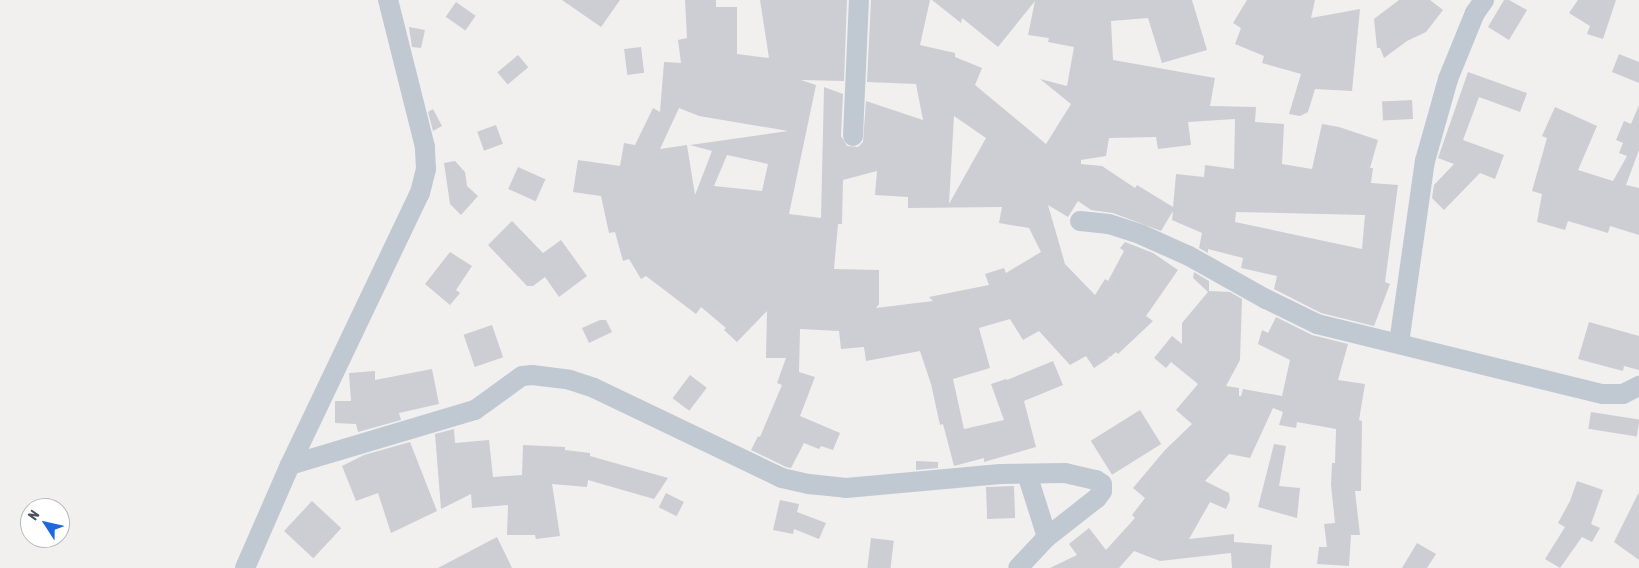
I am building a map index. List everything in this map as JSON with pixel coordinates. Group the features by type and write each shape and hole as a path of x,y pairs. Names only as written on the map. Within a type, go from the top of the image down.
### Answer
{"street":[{"path":"245,568 290,465 420,193 426,169 425,147 388,0"},
{"path":"853,136 859,0"},
{"path":"1399,342 1425,161 1448,79 1475,13 1484,0"},
{"path":"1080,221 1109,224 1158,242 1189,256 1266,299 1317,324 1399,342 1603,394 1623,394 1639,386"},
{"path":"290,465 475,410 522,376 532,375 570,380 594,388 782,478 808,484 846,488 1026,474 1065,473 1096,480 1102,484 1102,491 1097,498 1047,537 1018,568"},
{"path":"1026,474 1047,537"}],"building":[{"path":"562,0 620,0 601,27"},
{"path":"685,0 716,0 716,7 737,7 737,54 769,58 760,0 847,0 844,81 801,80 816,85 789,214 821,218 824,87 843,94 841,136 847,146 858,147 863,142 866,101 923,120 916,84 867,82 871,0 930,0 920,45 955,53 955,57 982,68 975,85 1046,144 1071,104 1040,79 1067,86 1074,47 1048,42 1049,38 1028,35 1035,1 998,47 962,18 961,23 932,0 1192,0 1207,50 1162,63 1148,18 1111,21 1113,60 1215,78 1210,106 1256,107 1255,122 1284,124 1282,164 1312,169 1322,124 1339,127 1378,140 1370,168 1373,168 1371,183 1398,185 1385,282 1390,284 1374,326 1321,313 1274,289 1277,276 1241,268 1243,258 1208,249 1208,253 1199,248 1202,233 1172,220 1173,211 1161,231 1113,213 1091,210 1078,201 1068,217 1048,205 1065,264 1095,295 1105,279 1108,281 1124,251 1120,248 1125,242 1153,253 1178,270 1146,316 1153,321 1118,354 1116,352 1110,357 1108,356 1109,358 1094,368 1086,356 1070,365 1039,331 1023,340 1010,319 979,328 990,368 953,379 964,429 1004,420 991,384 1007,380 1053,361 1063,385 1024,401 1036,447 984,462 984,458 954,466 943,424 940,425 931,384 920,351 866,361 864,347 841,349 839,331 800,329 799,372 815,377 800,416 840,433 833,450 821,446 819,449 804,443 791,468 786,467 751,450 758,436 760,437 782,385 777,383 786,358 766,358 767,311 737,342 724,330 726,328 701,307 696,314 646,276 641,279 629,259 623,261 615,232 609,233 601,196 573,192 578,160 620,166 624,143 635,145 653,108 660,112 664,62 681,63 678,40 687,38","holes":["679,108 699,116 788,131 690,145 712,151 695,195 687,145 660,149","954,116 986,138 949,204","1235,119 1234,169 1205,165 1204,177 1176,174 1173,207 1137,185 1135,188 1102,166 1081,164 1081,160 1106,156 1109,138 1156,137 1158,149 1191,145 1188,122","727,155 768,164 762,191 714,186","877,171 875,195 908,197 908,208 1002,207 999,223 1029,228 1041,252 1006,273 1004,268 985,274 989,285 929,297 933,301 876,308 879,304 879,270 834,269 838,224 842,224 843,180","1236,212 1365,215 1362,249 1235,222"]},
{"path":"1247,0 1315,0 1311,18 1360,9 1352,91 1315,89 1308,112 1300,116 1289,114 1301,74 1262,63 1264,56 1235,44 1241,28 1233,23"},
{"path":"1399,0 1430,0 1443,10 1426,32 1407,41 1384,58 1380,48 1377,48 1374,19"},
{"path":"1504,0 1509,0 1527,10 1509,40 1488,27"},
{"path":"1578,0 1616,0 1603,39 1587,34 1590,26 1569,13"},
{"path":"456,2 476,16 465,31 446,17"},
{"path":"409,27 425,30 421,48 412,47"},
{"path":"641,47 644,73 627,75 624,49"},
{"path":"1619,54 1639,62 1639,83 1612,72"},
{"path":"518,55 528,67 508,85 497,72"},
{"path":"1468,72 1527,93 1520,112 1479,97 1463,140 1504,155 1495,179 1480,173 1444,210 1432,198 1434,185 1454,164 1438,158"},
{"path":"1412,100 1413,119 1383,121 1382,102"},
{"path":"1639,105 1639,150 1626,185 1639,188 1639,235 1610,226 1608,233 1568,221 1565,230 1537,222 1542,194 1532,191 1547,138 1542,136 1555,107 1597,126 1578,170 1613,181 1627,156 1619,153 1623,143 1616,140 1624,121 1631,124"},
{"path":"433,109 442,126 433,131 428,112"},
{"path":"496,125 503,144 484,151 477,132"},
{"path":"455,161 465,172 467,186 478,196 461,215 450,204 444,163"},
{"path":"518,167 545,179 536,201 508,189"},
{"path":"512,221 543,253 561,240 587,276 559,297 545,277 533,286 527,286 488,245"},
{"path":"450,252 472,266 456,290 460,293 450,305 425,284"},
{"path":"1194,272 1209,281 1209,291 1230,292 1242,299 1240,360 1226,386 1239,388 1239,396 1241,396 1243,389 1282,396 1290,360 1258,344 1262,330 1268,333 1276,317 1312,335 1348,344 1338,380 1365,384 1359,420 1362,421 1361,491 1355,491 1360,535 1351,535 1349,566 1317,564 1319,547 1327,547 1324,524 1335,523 1331,485 1332,463 1335,463 1336,429 1297,422 1296,428 1279,425 1283,412 1273,408 1250,458 1229,454 1205,481 1229,493 1230,500 1226,509 1210,502 1189,539 1234,534 1234,542 1272,545 1270,568 1232,568 1231,553 1160,561 1134,551 1119,568 1050,568 1077,555 1069,544 1089,528 1106,550 1135,518 1132,515 1145,498 1133,488 1165,450 1192,424 1176,410 1198,384 1171,362 1166,368 1154,358 1172,336 1182,344 1182,323 1208,292 1193,278"},
{"path":"600,320 606,320 612,332 589,343 582,328"},
{"path":"1589,322 1639,336 1639,370 1624,366 1623,371 1578,359"},
{"path":"492,325 503,357 475,367 464,335"},
{"path":"432,369 439,404 399,413 401,420 358,432 356,424 335,423 335,401 351,401 349,373 375,371 375,380"},
{"path":"690,375 707,388 689,411 673,398"},
{"path":"1140,410 1161,444 1112,475 1091,441"},
{"path":"1591,412 1639,420 1637,436 1588,429"},
{"path":"454,429 455,443 489,440 493,477 522,475 523,445 565,447 565,450 590,453 590,456 668,478 654,499 588,480 587,487 552,484 560,536 536,539 535,535 507,535 508,505 472,508 471,494 441,509 435,434"},
{"path":"410,442 437,511 391,533 378,493 356,501 342,466 364,455"},
{"path":"1274,444 1286,446 1279,486 1300,488 1297,518 1258,507"},
{"path":"916,461 938,462 938,468 916,470"},
{"path":"1577,481 1603,490 1591,524 1600,528 1592,542 1582,537 1560,568 1545,559 1565,527 1558,523 1570,501"},
{"path":"1014,486 1015,518 987,519 986,487"},
{"path":"1639,492 1639,560 1614,542"},
{"path":"666,493 684,502 677,516 659,507"},
{"path":"780,500 799,504 797,512 826,523 819,539 794,529 793,534 773,530"},
{"path":"312,501 341,528 313,558 284,531"},
{"path":"497,537 512,568 438,568"},
{"path":"871,538 894,541 890,568 867,568"},
{"path":"1417,543 1436,554 1427,568 1402,568"}]}
